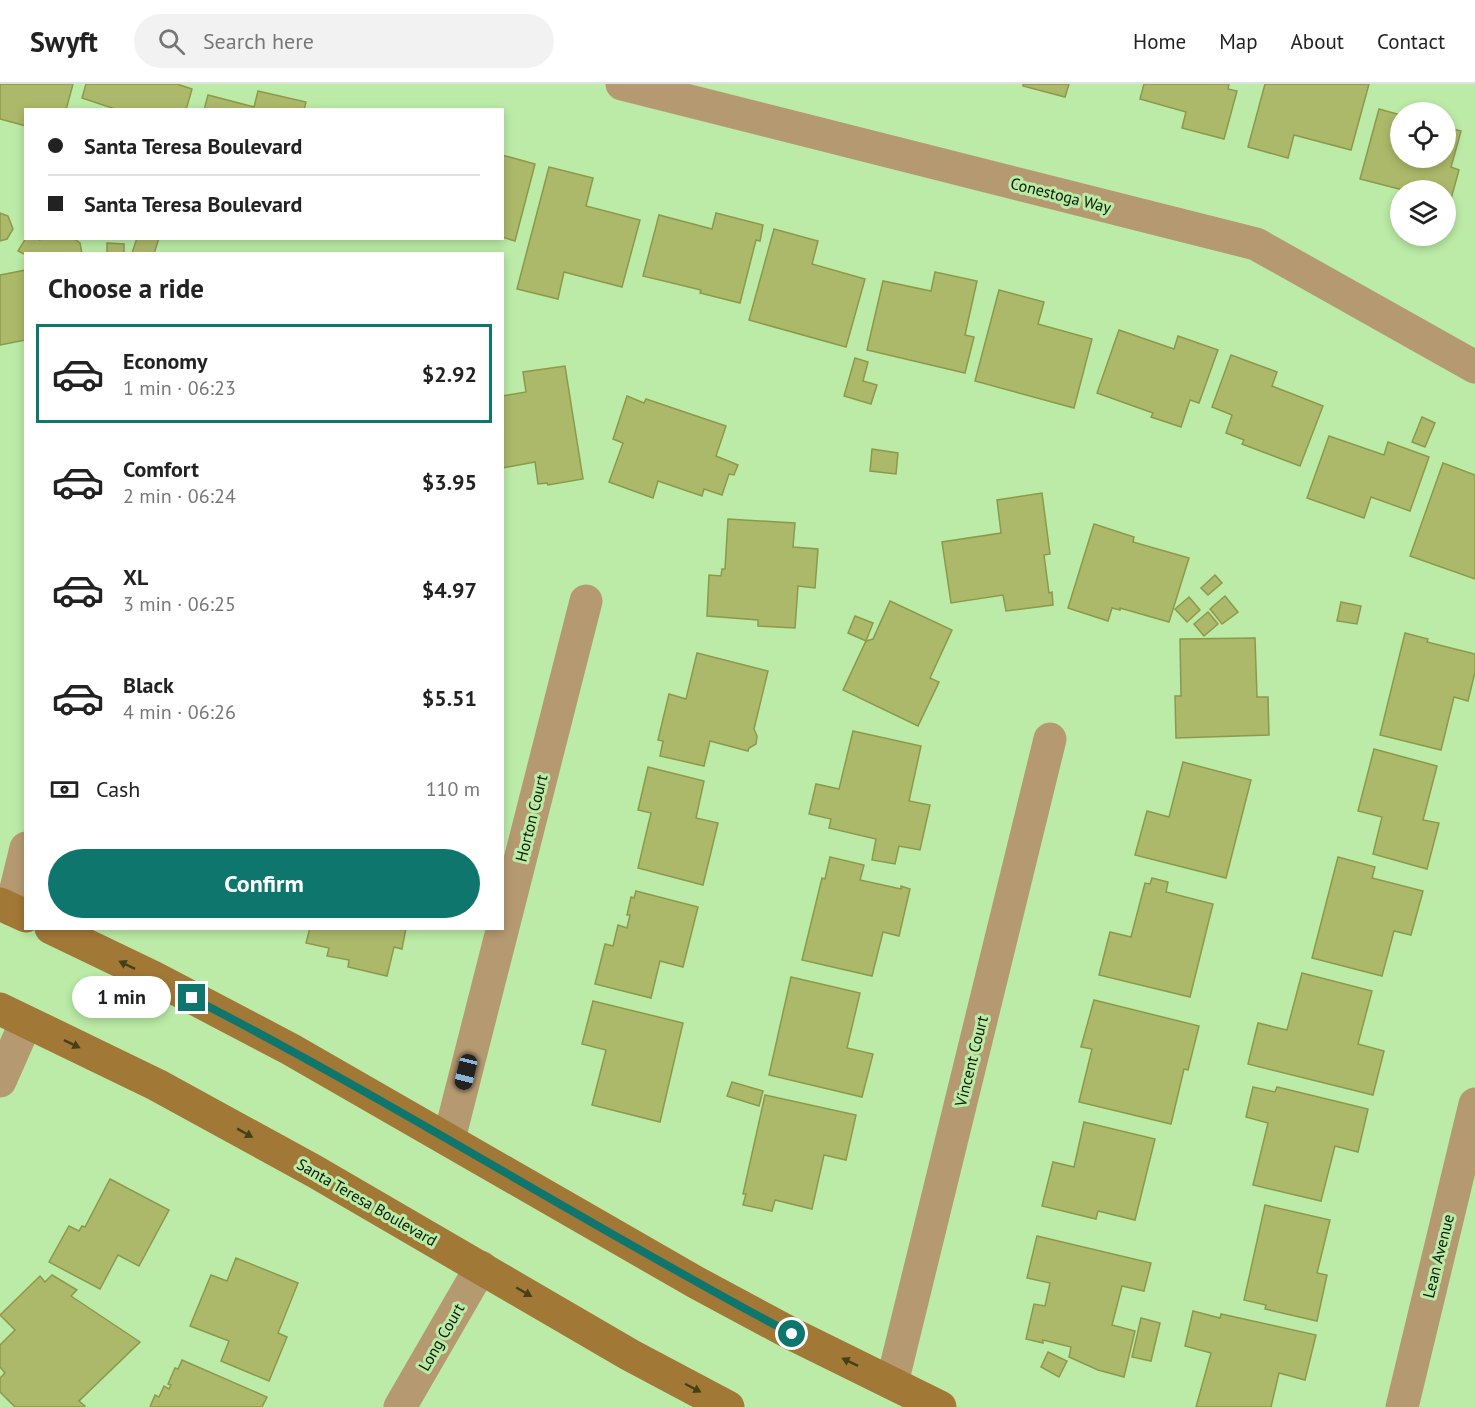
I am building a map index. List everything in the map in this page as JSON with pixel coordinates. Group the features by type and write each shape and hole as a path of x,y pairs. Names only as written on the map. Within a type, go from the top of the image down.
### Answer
{"main road":[{"path":"55,930 153,977 290,1049 697,1283 792,1334 940,1407"},
{"name":"Santa Teresa Boulevard","path":"13,1016 157,1085 314,1171 630,1355 728,1407"}],"street":[{"name":"Conestoga Way","path":"622,84 1256,244 1475,367"},
{"name":"Horton Court","path":"504,923 586,601"},
{"name":"Vincent Court","path":"892,1383 1050,739"},
{"path":"12,910 24,857"},
{"name":"Horton Court","path":"449,1139 502,930"},
{"path":"0,1081 13,1016"},
{"name":"Lean Avenue","path":"1402,1407 1475,1104"},
{"name":"Long Court","path":"400,1407 481,1267"}],"building":[{"path":"0,84 73,84 67,108 24,108 24,125 0,119"},
{"path":"86,84 177,84 192,89 187,108 112,108 82,98"},
{"path":"1023,84 1069,84 1065,97 1023,86"},
{"path":"1144,84 1229,84 1228,89 1237,91 1224,139 1182,128 1186,112 1140,99"},
{"path":"1265,84 1369,84 1351,150 1294,135 1288,158 1248,147"},
{"path":"258,91 306,102 304,108 205,108 208,95 254,107"},
{"path":"1379,109 1390,112 1390,168 1454,168 1459,170 1456,181 1390,180 1390,187 1360,179"},
{"path":"1456,130 1461,131 1456,149"},
{"path":"504,156 535,164 515,241 504,238"},
{"path":"549,167 593,178 586,206 640,220 622,287 564,272 558,299 517,289"},
{"path":"0,213 8,216 13,229 7,239 0,241"},
{"path":"716,213 763,225 760,241 756,240 740,303 700,293 701,290 643,276 659,215 712,229"},
{"path":"774,229 818,241 812,264 865,279 846,347 749,320"},
{"path":"25,240 76,240 80,243 82,252 24,252 24,254 18,251"},
{"path":"136,240 158,240 155,252 132,252"},
{"path":"107,243 124,244 124,252 107,252"},
{"path":"24,270 24,340 0,345 0,275"},
{"path":"935,272 977,281 965,335 974,337 965,373 867,350 883,281 931,291"},
{"path":"999,290 1044,302 1038,324 1092,339 1074,408 975,381"},
{"path":"1119,330 1174,349 1178,336 1218,350 1199,403 1190,400 1181,427 1151,417 1153,413 1097,393"},
{"path":"1231,355 1277,372 1272,386 1323,406 1300,466 1242,444 1244,440 1226,433 1232,415 1212,407"},
{"path":"855,358 868,362 863,381 877,385 871,404 844,396"},
{"path":"565,366 583,479 548,485 547,483 538,484 535,462 504,468 504,396 526,392 523,372"},
{"path":"627,396 644,403 646,399 726,426 716,456 738,465 734,475 729,474 722,495 704,489 702,496 658,481 653,498 609,482 623,443 613,439"},
{"path":"1422,417 1435,423 1425,447 1412,442"},
{"path":"1329,436 1384,455 1388,442 1429,457 1410,511 1371,497 1364,518 1307,498"},
{"path":"872,449 898,453 896,474 870,471"},
{"path":"1443,463 1475,475 1475,579 1410,556"},
{"path":"1042,493 1050,554 1044,555 1049,593 1052,592 1053,605 1006,611 1003,595 951,603 942,542 1001,533 997,500"},
{"path":"728,519 795,523 793,547 818,549 815,588 798,586 795,628 758,626 758,620 707,616 709,575 721,576 722,569 725,569"},
{"path":"1094,524 1134,537 1133,542 1189,558 1169,622 1120,608 1120,610 1112,608 1108,621 1068,608"},
{"path":"1215,575 1222,583 1208,595 1201,588"},
{"path":"1225,596 1238,612 1222,624 1210,609"},
{"path":"1189,597 1200,610 1187,622 1175,609"},
{"path":"890,601 952,630 930,678 939,682 918,726 843,690 866,641 873,639"},
{"path":"1341,602 1361,606 1357,624 1337,621"},
{"path":"1208,612 1218,624 1204,636 1194,624"},
{"path":"855,616 873,623 866,641 848,633"},
{"path":"1405,633 1428,639 1427,642 1475,654 1475,672 1468,701 1454,697 1441,750 1380,735"},
{"path":"1255,638 1257,697 1268,697 1269,735 1176,738 1175,696 1181,696 1180,639"},
{"path":"697,653 768,671 754,729 757,736 756,744 748,751 710,741 704,766 660,756 663,741 658,740 669,694 686,699"},
{"path":"853,731 921,746 909,801 930,805 920,850 899,846 895,864 872,860 876,839 829,828 831,819 809,814 816,784 839,789"},
{"path":"1374,749 1437,766 1423,820 1439,823 1427,869 1373,854 1382,817 1358,811"},
{"path":"1183,762 1251,780 1226,878 1135,855 1147,811 1169,817"},
{"path":"648,767 704,781 696,818 718,823 703,885 638,868 651,813 638,810"},
{"path":"830,857 864,865 860,880 910,889 899,936 883,932 872,976 802,960 822,878 825,879"},
{"path":"1338,857 1375,867 1372,878 1423,891 1411,935 1394,931 1382,976 1312,958"},
{"path":"1152,878 1168,882 1166,892 1213,904 1190,997 1099,975 1110,932 1131,937 1145,883 1150,884"},
{"path":"636,891 698,907 683,967 660,961 651,998 595,984 605,944 613,946 618,925 627,928 631,897 634,898"},
{"path":"309,930 406,930 402,949 394,947 387,976 348,967 349,960 327,956 329,948 306,943"},
{"path":"1302,973 1372,991 1358,1044 1384,1051 1373,1095 1248,1064 1258,1023 1287,1030"},
{"path":"791,977 860,993 847,1048 873,1054 862,1097 769,1075"},
{"path":"1094,1000 1199,1026 1188,1070 1184,1069 1171,1124 1079,1102 1092,1049 1081,1047"},
{"path":"593,1001 683,1023 660,1122 592,1105 606,1050 582,1044"},
{"path":"732,1082 763,1091 759,1106 727,1096"},
{"path":"1253,1087 1275,1092 1277,1087 1368,1109 1358,1152 1335,1146 1321,1201 1253,1185 1268,1123 1246,1117"},
{"path":"765,1095 856,1115 846,1160 824,1155 812,1209 775,1200 772,1211 743,1205 746,1194 743,1194"},
{"path":"1084,1122 1155,1139 1135,1220 1098,1211 1096,1219 1042,1206 1053,1162 1074,1167"},
{"path":"110,1179 169,1210 139,1266 118,1255 100,1289 49,1262 69,1226 79,1231 82,1226 85,1227"},
{"path":"1265,1205 1330,1220 1317,1273 1327,1275 1317,1321 1265,1309 1266,1305 1244,1300"},
{"path":"1037,1236 1151,1263 1144,1291 1122,1286 1112,1325 1135,1331 1124,1377 1098,1370 1069,1357 1071,1347 1043,1340 1043,1343 1026,1339 1034,1304 1045,1306 1050,1283 1027,1278"},
{"path":"236,1258 298,1283 278,1333 287,1337 269,1381 221,1361 229,1341 190,1326 211,1275 227,1281"},
{"path":"52,1275 77,1290 71,1296 140,1342 79,1401 84,1407 15,1407 0,1392 0,1378 5,1373 0,1367 0,1345 15,1330 0,1315 40,1276 45,1282"},
{"path":"1193,1311 1220,1318 1221,1314 1316,1335 1305,1380 1279,1373 1271,1407 1196,1407 1211,1353 1185,1346"},
{"path":"1141,1318 1160,1323 1151,1361 1132,1357"},
{"path":"1048,1352 1067,1361 1059,1377 1041,1367"},
{"path":"182,1360 267,1397 262,1407 150,1407 155,1395 159,1397 164,1386 169,1389 171,1385 168,1384 175,1368 178,1369"}],"route":[{"path":"192,998 290,1049 638,1250 792,1334"}]}
